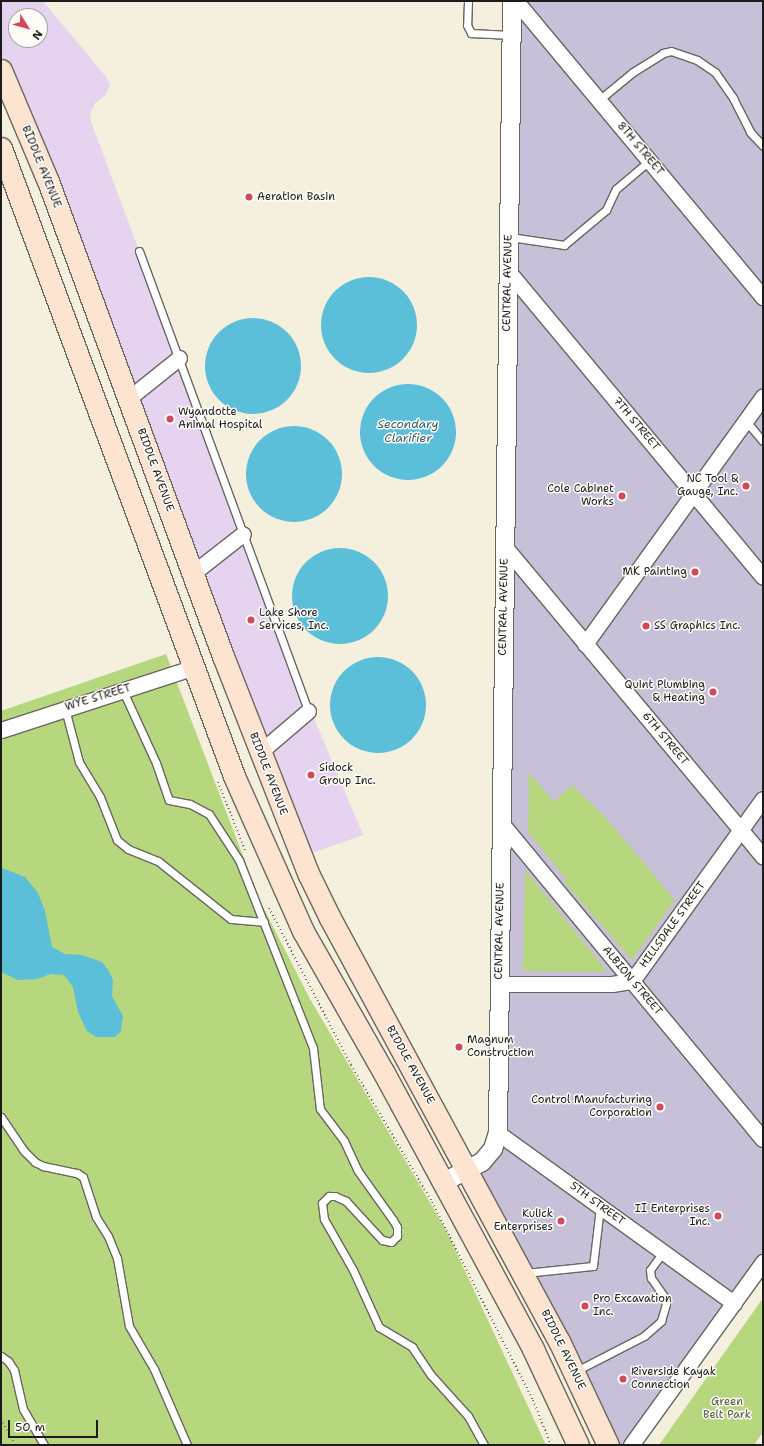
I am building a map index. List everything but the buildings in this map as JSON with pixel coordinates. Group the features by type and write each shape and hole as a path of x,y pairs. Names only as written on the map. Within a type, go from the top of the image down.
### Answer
{"main road":[{"name":"BIDDLE AVENUE","path":"1,70 52,192 223,656 292,837 330,918 523,1273 574,1372 608,1445"},
{"path":"1,148 87,373 234,776 303,931 384,1072 442,1183 534,1349 578,1445"},
{"path":"22,202 52,192"},
{"path":"87,373 117,367"},
{"path":"195,667 223,656"},
{"path":"303,931 330,918"}],"street":[{"name":"CENTRAL AVENUE","path":"442,1183 468,1171 482,1162 493,1149 498,1133 512,1"},
{"name":"8TH STREET","path":"516,1 763,297"},
{"name":"7TH STREET","path":"508,271 763,577"},
{"path":"129,398 179,358"},
{"path":"585,644 763,396"},
{"path":"193,573 244,534"},
{"name":"6TH STREET","path":"505,547 763,858"},
{"name":"WYE STREET","path":"1,730 195,667"},
{"path":"260,752 308,711"},
{"name":"HILLSDALE STREET","path":"632,981 763,799"},
{"name":"ALBION STREET","path":"502,824 763,1139"},
{"path":"500,984 612,984 632,981"},
{"name":"5TH STREET","path":"498,1133 734,1303"},
{"path":"631,1445 763,1262"}],"lane":[{"path":"468,1 467,25 471,33 511,35"},
{"path":"599,100 633,72 663,53 671,50 697,60 715,72 733,98 750,132 763,146"},
{"path":"509,237 564,244 606,210 616,189 649,161"},
{"path":"139,251 308,711"},
{"path":"746,421 763,441"},
{"path":"123,691 156,763 169,800 190,804 209,814 239,860 260,910 313,1048 320,1109 340,1135 358,1171 393,1220 398,1231 391,1242 382,1240 346,1201 335,1196 325,1199 322,1203 324,1219 380,1327 412,1347 431,1374 468,1416 484,1445"},
{"path":"65,708 79,762 100,797 117,840 128,850 158,861 231,919 264,922"},
{"path":"252,922 259,918 260,910"},
{"path":"252,922 264,926 269,933"},
{"path":"1,1117 24,1151 35,1162 43,1166 77,1172 83,1177 96,1217 115,1252 129,1326 154,1369 187,1445"},
{"path":"523,1273 593,1266 600,1206"},
{"path":"574,1372 644,1336 661,1321 666,1304 663,1295 651,1278 650,1270 663,1252"},
{"path":"1,1356 14,1370 23,1409 44,1445"}],"path":[{"path":"1,1419 16,1445"}],"shaded area":[{"path":"1,1 43,1 107,78 110,85 106,95 95,103 90,113 91,122 311,711 363,835 301,857 1,69"},
{"path":"512,1 763,1 763,1262 631,1445 608,1445 475,1167 493,1149"}],"green space":[{"path":"166,654 261,903 310,999 445,1228 546,1445 1,1445 1,711"},
{"path":"529,772 554,802 572,785 606,818 675,900 632,960 564,882 567,880 528,832"},
{"path":"525,870 606,970 604,972 523,971"},
{"name":"Green Belt Park","path":"763,1298 763,1432 754,1445 659,1445"}],"water":[{"path":"369,277 387,281 403,291 413,307 417,325 413,343 403,359 387,369 369,373 351,369 335,359 325,343 321,325 325,307 335,291 351,281"},
{"path":"253,318 271,322 280,326 287,332 293,339 297,348 301,366 297,384 293,393 287,400 280,406 271,410 253,414 235,410 226,406 219,400 213,393 209,384 205,366 209,348 213,339 219,332 226,326 235,322"},
{"name":"Secondary Clarifier","path":"408,384 426,388 435,392 442,398 448,405 452,414 456,432 452,450 448,459 442,466 435,472 426,476 408,480 390,476 381,472 374,466 368,459 364,450 360,432 364,414 368,405 374,398 381,392 390,388"},
{"path":"294,426 312,430 321,434 328,440 334,447 338,456 342,474 338,492 334,501 328,508 321,514 312,518 294,522 276,518 267,514 260,508 254,501 250,492 246,474 250,456 254,447 260,440 267,434 276,430"},
{"path":"340,548 358,552 367,556 374,562 380,569 384,578 388,596 384,614 380,623 374,630 367,636 358,640 340,644 322,640 313,636 306,630 300,623 296,614 292,596 296,578 300,569 306,562 313,556 322,552"},
{"path":"378,657 396,661 405,665 412,671 418,678 422,687 426,705 422,723 418,732 412,739 405,745 396,749 378,753 360,749 351,745 344,739 338,732 334,723 330,705 334,687 338,678 344,671 351,665 360,661"},
{"path":"2,868 25,877 38,893 45,911 52,947 65,954 82,955 102,962 109,971 113,980 112,996 123,1016 121,1031 115,1037 96,1037 87,1031 78,1012 73,987 64,975 51,974 37,979 18,980 1,972"}],"place":[{"name":"Aeration Basin","path":"249,197"},
{"name":"Wyandotte Animal Hospital","path":"170,419"},
{"name":"NC Tool & Gauge, Inc.","path":"746,486"},
{"name":"Cole Cabinet Works","path":"622,496"},
{"name":"MK Painting","path":"695,572"},
{"name":"Lake Shore Services, Inc.","path":"251,620"},
{"name":"SS Graphics Inc.","path":"646,626"},
{"name":"Quint Plumbing & Heating","path":"713,692"},
{"name":"Sidock Group Inc.","path":"311,775"},
{"name":"Magnum Construction","path":"459,1047"},
{"name":"Control Manufacturing Corporation","path":"660,1107"},
{"name":"II Enterprises Inc.","path":"718,1216"},
{"name":"Kulick Enterprises","path":"561,1221"},
{"name":"Pro Excavation Inc.","path":"585,1306"},
{"name":"Riverside Kayak Connection","path":"623,1379"}]}
